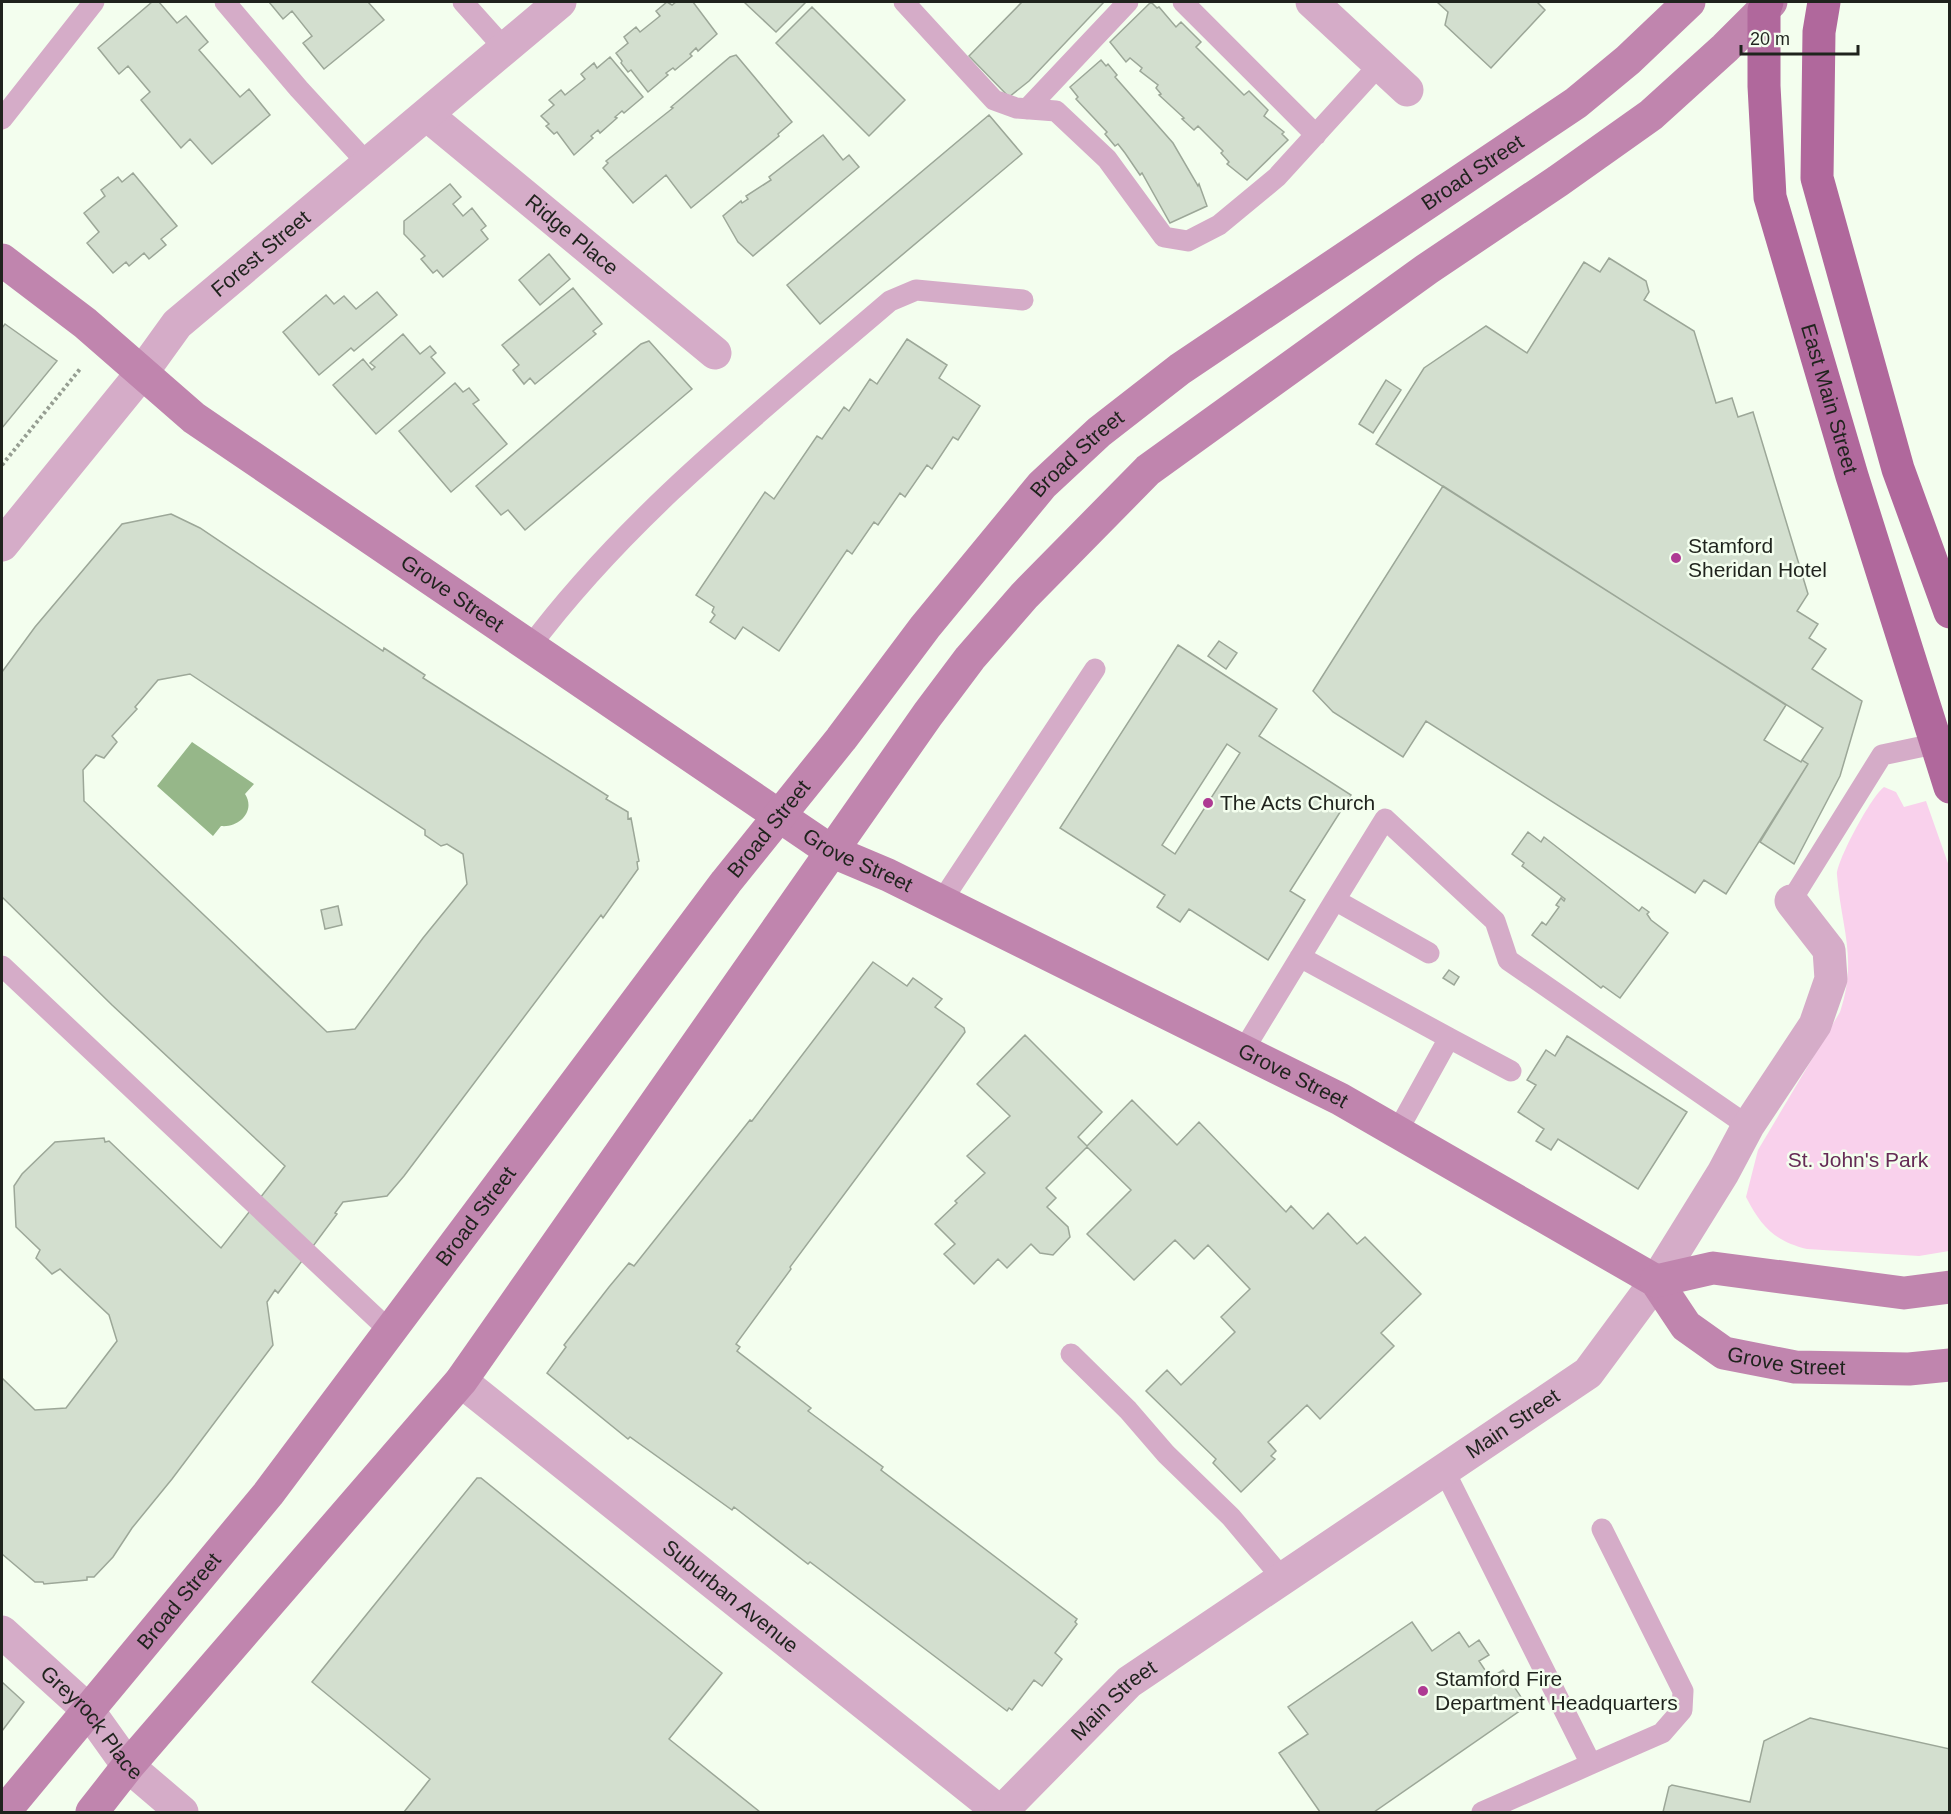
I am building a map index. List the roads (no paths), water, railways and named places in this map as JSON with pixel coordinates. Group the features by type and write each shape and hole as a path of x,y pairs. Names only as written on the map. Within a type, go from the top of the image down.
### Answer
{"main road":[{"name":"Broad Street","path":"4,1812 268,1494 778,816 841,739 925,627 993,542 1073,455 1139,399 1180,369 1576,103 1628,60 1689,2"},
{"path":"1824,2 1819,32 1817,178 1898,469 1950,612"},
{"path":"92,1812 128,1766 461,1381 831,851 970,658 1032,588 1148,470 1417,276 1651,115 1767,4"},
{"name":"East Main Street","path":"1767,4 1764,86 1770,197 1934,744 1950,787"},
{"name":"Grove Street","path":"2,260 85,323 194,418 529,648 831,851 941,902 1243,1051 1397,1132 1656,1281 1686,1326 1724,1353 1795,1367 1909,1369 1950,1365"},
{"path":"1656,1281 1713,1268 1904,1293 1950,1287"}],"street":[{"name":"Forest Street","path":"2,544 141,374 177,324 560,2"},
{"path":"1312,2 1407,90"},
{"name":"Ridge Place","path":"427,115 715,353"},
{"name":"Main Street","path":"1001,1812 1129,1683 1588,1373 1656,1281 1723,1173 1748,1126 1815,1025 1831,979 1828,950 1791,901"},
{"name":"Suburban Avenue","path":"461,1381 1001,1812"},
{"name":"Greyrock Place","path":"2,1632 88,1710 128,1766 182,1812"}],"lane":[{"path":"2,119 94,2"},
{"path":"225,2 299,90 368,164"},
{"path":"463,2 505,49"},
{"path":"904,2 994,100 1016,108 1056,111 1107,159 1164,237 1188,241 1220,225 1277,177 1380,64"},
{"path":"1027,109 1128,2"},
{"path":"1183,2 1316,135"},
{"path":"529,648 561,604 625,534 752,419 890,301 915,290 1023,300"},
{"path":"941,902 1095,669"},
{"path":"1791,901 1882,755 1934,744"},
{"path":"1243,1051 1385,819 1495,921 1508,960 1748,1126"},
{"path":"1335,900 1429,953"},
{"path":"1300,957 1511,1071"},
{"path":"2,966 390,1331"},
{"path":"1397,1132 1449,1038"},
{"path":"1071,1354 1128,1410 1166,1454 1231,1517 1283,1579"},
{"path":"1444,1470 1591,1764"},
{"path":"1482,1812 1662,1733 1682,1710 1683,1691 1602,1529"}],"place":[{"name":"Stamford Sheridan Hotel","path":"1676,558"},
{"name":"The Acts Church","path":"1208,803"},
{"name":"Stamford Fire Department Headquarters","path":"1423,1691"}],"park label":[{"name":"St. John's Park","path":"1858,1160"}]}
